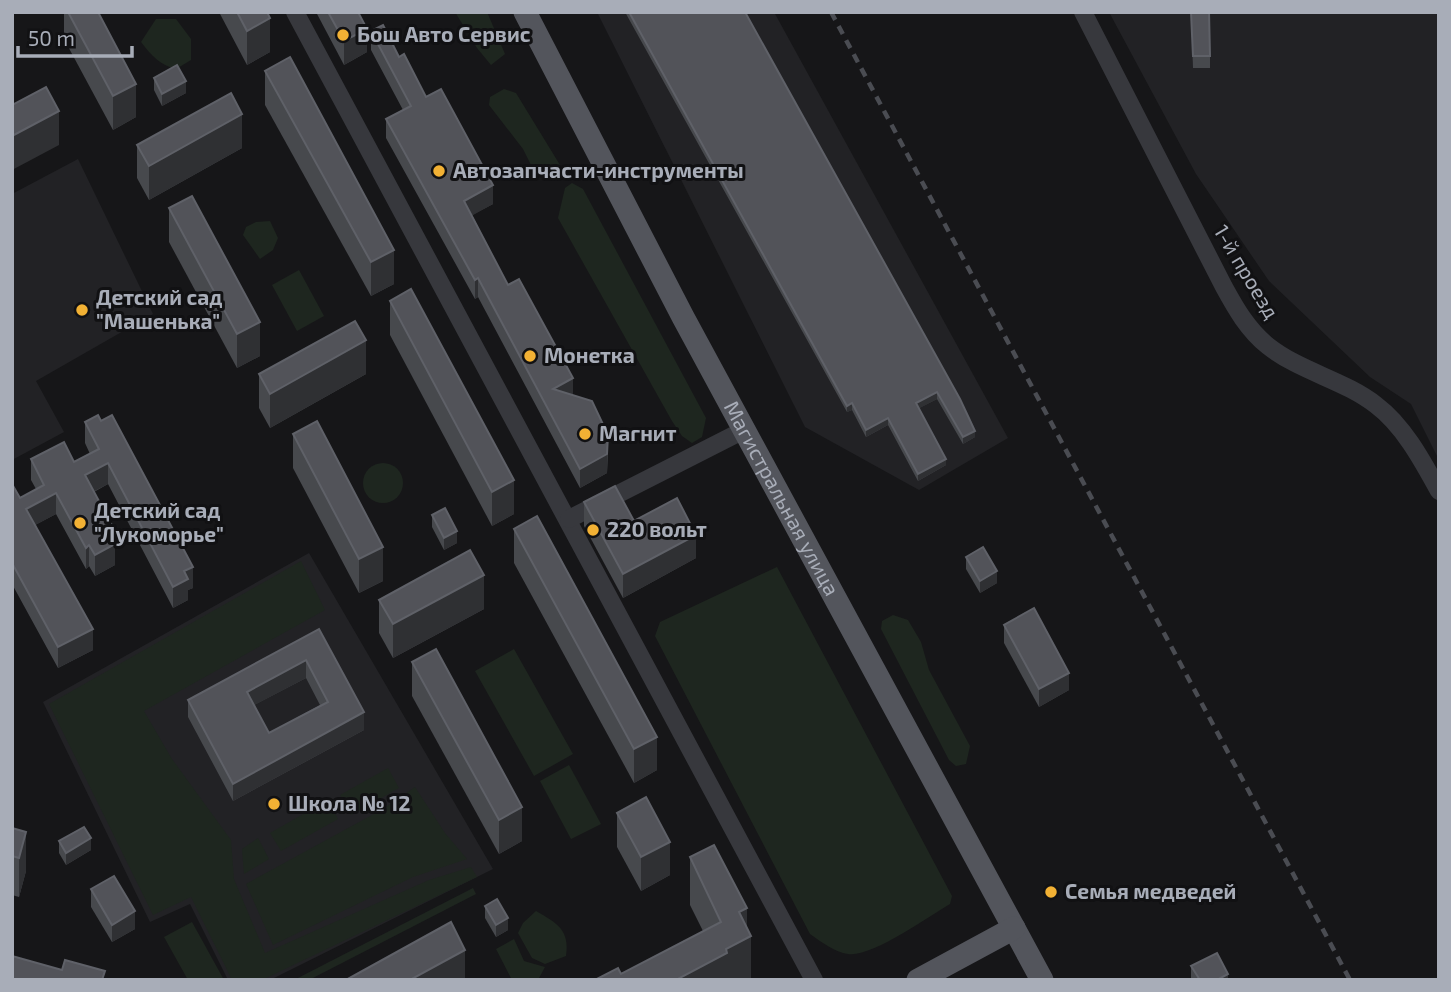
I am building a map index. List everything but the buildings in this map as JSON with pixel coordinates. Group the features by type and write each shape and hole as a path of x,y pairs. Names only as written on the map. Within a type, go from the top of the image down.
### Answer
{"main road":[{"name":"Магистральная улица","path":"525,12 683,317 1042,980"},
{"path":"918,980 1014,928"}],"street":[{"path":"295,12 814,980"},
{"name":"1-й проезд","path":"1083,12 1224,287 1247,324 1279,354 1355,391 1385,412 1439,491"},
{"path":"569,519 746,429"}],"shaded area":[{"path":"455,12 487,12 505,54 491,65"},
{"path":"597,12 774,12 1008,438 919,490 805,427"},
{"path":"1109,12 1439,12 1439,460 1411,404 1370,377 1269,281 1196,174"},
{"path":"156,19 176,19 191,39 191,60 176,69 161,62 148,51 141,42"},
{"path":"504,89 516,93 560,165 546,173 533,169 523,149 489,105 490,97"},
{"name":"Детский сад \"Машенька\"","path":"78,159 153,314 36,381 64,432 12,460 12,194"},
{"path":"572,183 583,189 706,418 702,437 692,443 682,436 672,421 558,218 565,188"},
{"path":"270,221 278,238 273,250 260,259 243,235 246,227 256,222"},
{"path":"299,270 324,316 297,331 272,285"},
{"path":"383,463 397,469 403,483 397,497 383,503 369,497 363,483 369,469"},
{"name":"Школа № 12","path":"309,553 493,869 270,980 228,980 190,904 150,922 43,702"},
{"path":"301,561 325,610 144,711 172,759 231,840 234,879 265,953 429,880 471,867 477,877 262,980 232,980 191,897 153,915 49,704"},
{"path":"777,567 952,896 950,904 915,926 871,950 858,953 838,951 810,934 655,636 660,622"},
{"path":"893,615 908,620 921,642 929,670 970,746 966,764 956,766 949,760 881,629 882,621"},
{"path":"514,649 573,754 534,776 475,671"},
{"path":"569,765 601,824 571,839 540,781"},
{"path":"388,768 399,788 351,815 340,795"},
{"path":"415,787 445,833 467,859 413,877 273,945 246,884 383,809"},
{"path":"328,800 338,819 281,851 270,833"},
{"path":"258,838 269,859 244,874 242,849"},
{"path":"473,888 476,894 309,980 294,980"},
{"path":"536,911 550,919 564,934 566,956 545,964 532,958 518,933 523,923"},
{"path":"192,922 224,980 188,980 164,937"},
{"path":"514,939 524,961 545,967 538,980 512,980 496,949"}],"railway":[{"path":"831,12 1350,980"}],"place":[{"name":"Бош Авто Сервис","path":"343,35"},
{"name":"Автозапчасти-инструменты","path":"439,171"},
{"name":"Детский сад \"Машенька\"","path":"82,310"},
{"name":"Монетка","path":"530,356"},
{"name":"Магнит","path":"585,434"},
{"name":"Детский сад \"Лукоморье\"","path":"80,523"},
{"name":"220 вольт","path":"593,530"},
{"name":"Школа № 12","path":"274,804"},
{"name":"Семья медведей","path":"1051,892"}]}
